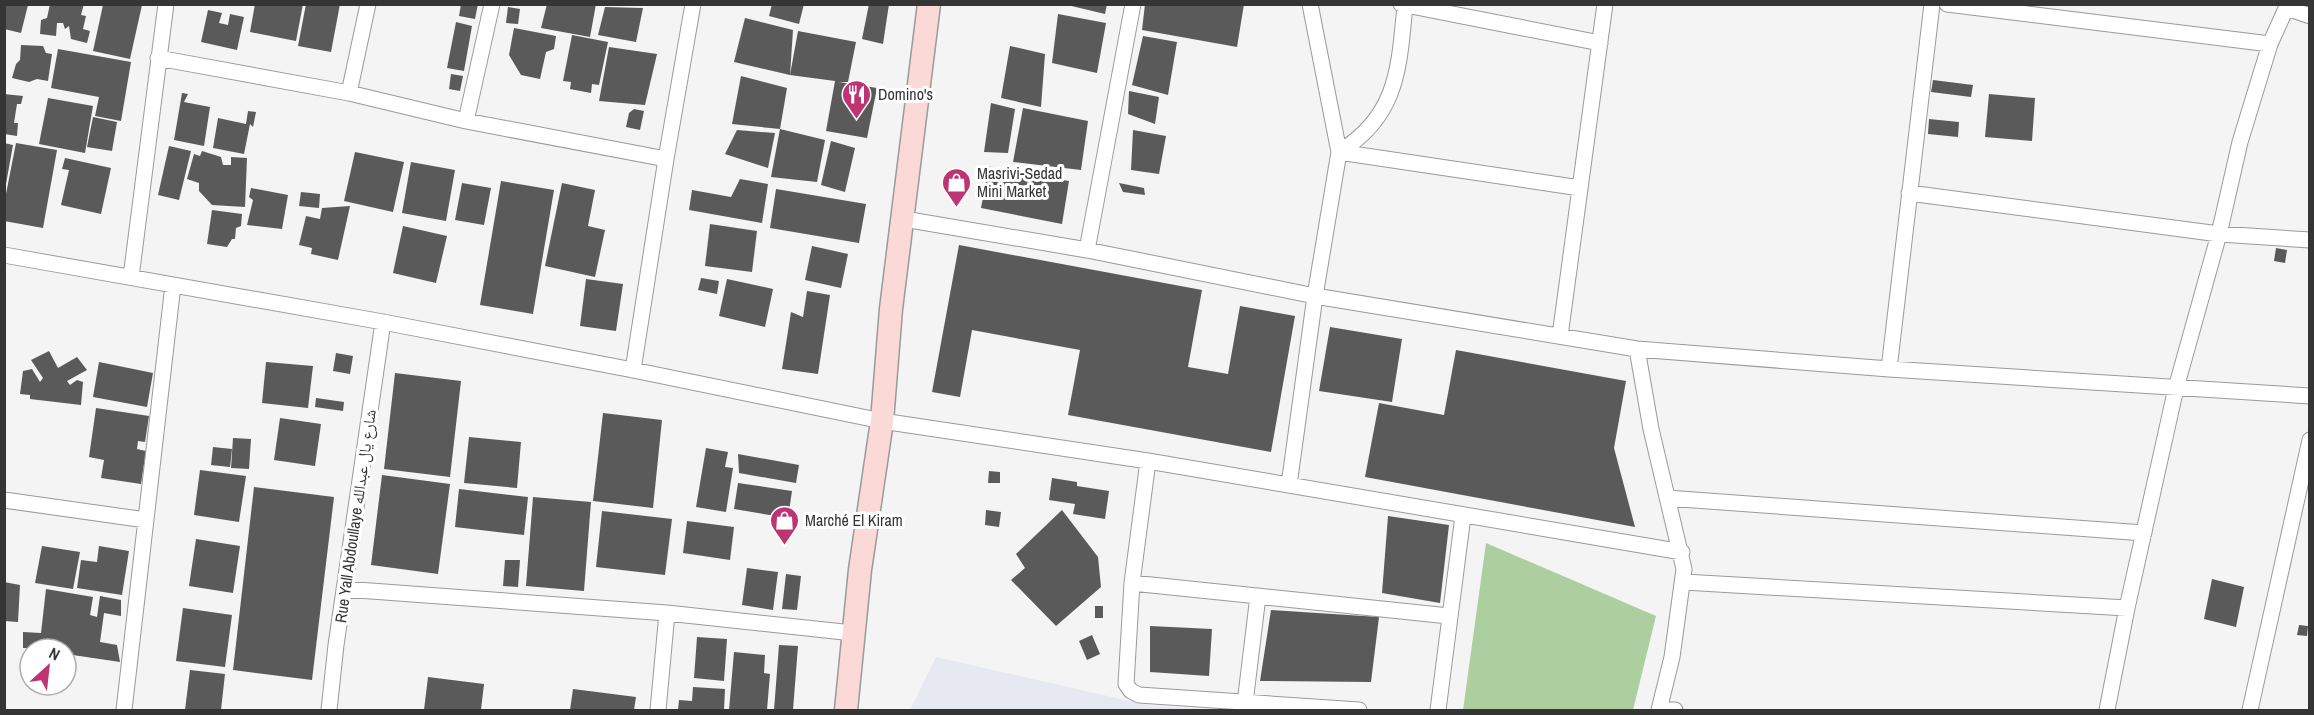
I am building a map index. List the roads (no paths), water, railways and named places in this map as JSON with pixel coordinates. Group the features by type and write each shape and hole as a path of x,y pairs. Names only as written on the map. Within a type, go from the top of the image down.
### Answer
{"street":[{"path":"131,277 166,4"},
{"path":"349,93 368,4"},
{"path":"466,121 492,4"},
{"path":"633,370 693,4"},
{"path":"846,711 853,633 882,421 891,309 929,4"},
{"path":"1087,250 1132,4"},
{"path":"1289,485 1315,296 1339,152 1310,4"},
{"path":"1560,336 1605,4"},
{"path":"1889,369 1932,4"},
{"path":"1947,4 2270,44"},
{"path":"1339,152 1368,132 1380,116 1392,90 1400,56 1403,5 1600,43"},
{"path":"2107,711 2127,608 2176,388 2219,234 2240,142 2270,44 2287,6 2310,15"},
{"path":"158,58 349,93 466,121 666,159"},
{"path":"1339,152 1580,188"},
{"path":"1909,193 2219,234 2310,240"},
{"path":"904,219 1087,250 1315,296 1637,350 2310,396"},
{"path":"4,255 383,322 882,421 1148,461 1682,552"},
{"path":"124,711 173,285"},
{"name":"Rue Yall Abdoullaye شارع يال عبدالله","path":"329,711 383,322"},
{"path":"1637,350 1651,429 1682,552 1684,582 1664,710"},
{"path":"2250,711 2307,467 2310,440"},
{"path":"1148,461 1132,583 1126,684 1131,691 1139,694 1359,711"},
{"path":"1668,498 2144,533"},
{"path":"4,500 146,520"},
{"path":"1438,711 1463,516"},
{"path":"1684,582 2127,608"},
{"path":"1132,583 1449,616"},
{"path":"344,590 668,613 853,633"},
{"path":"1245,703 1258,596"},
{"path":"658,711 668,613"}],"place":[{"name":"Domino's","path":"857,120"},
{"name":"Masrivi-Sedad Mini Market","path":"956,208"},
{"name":"Marché El Kiram","path":"784,546"}]}
